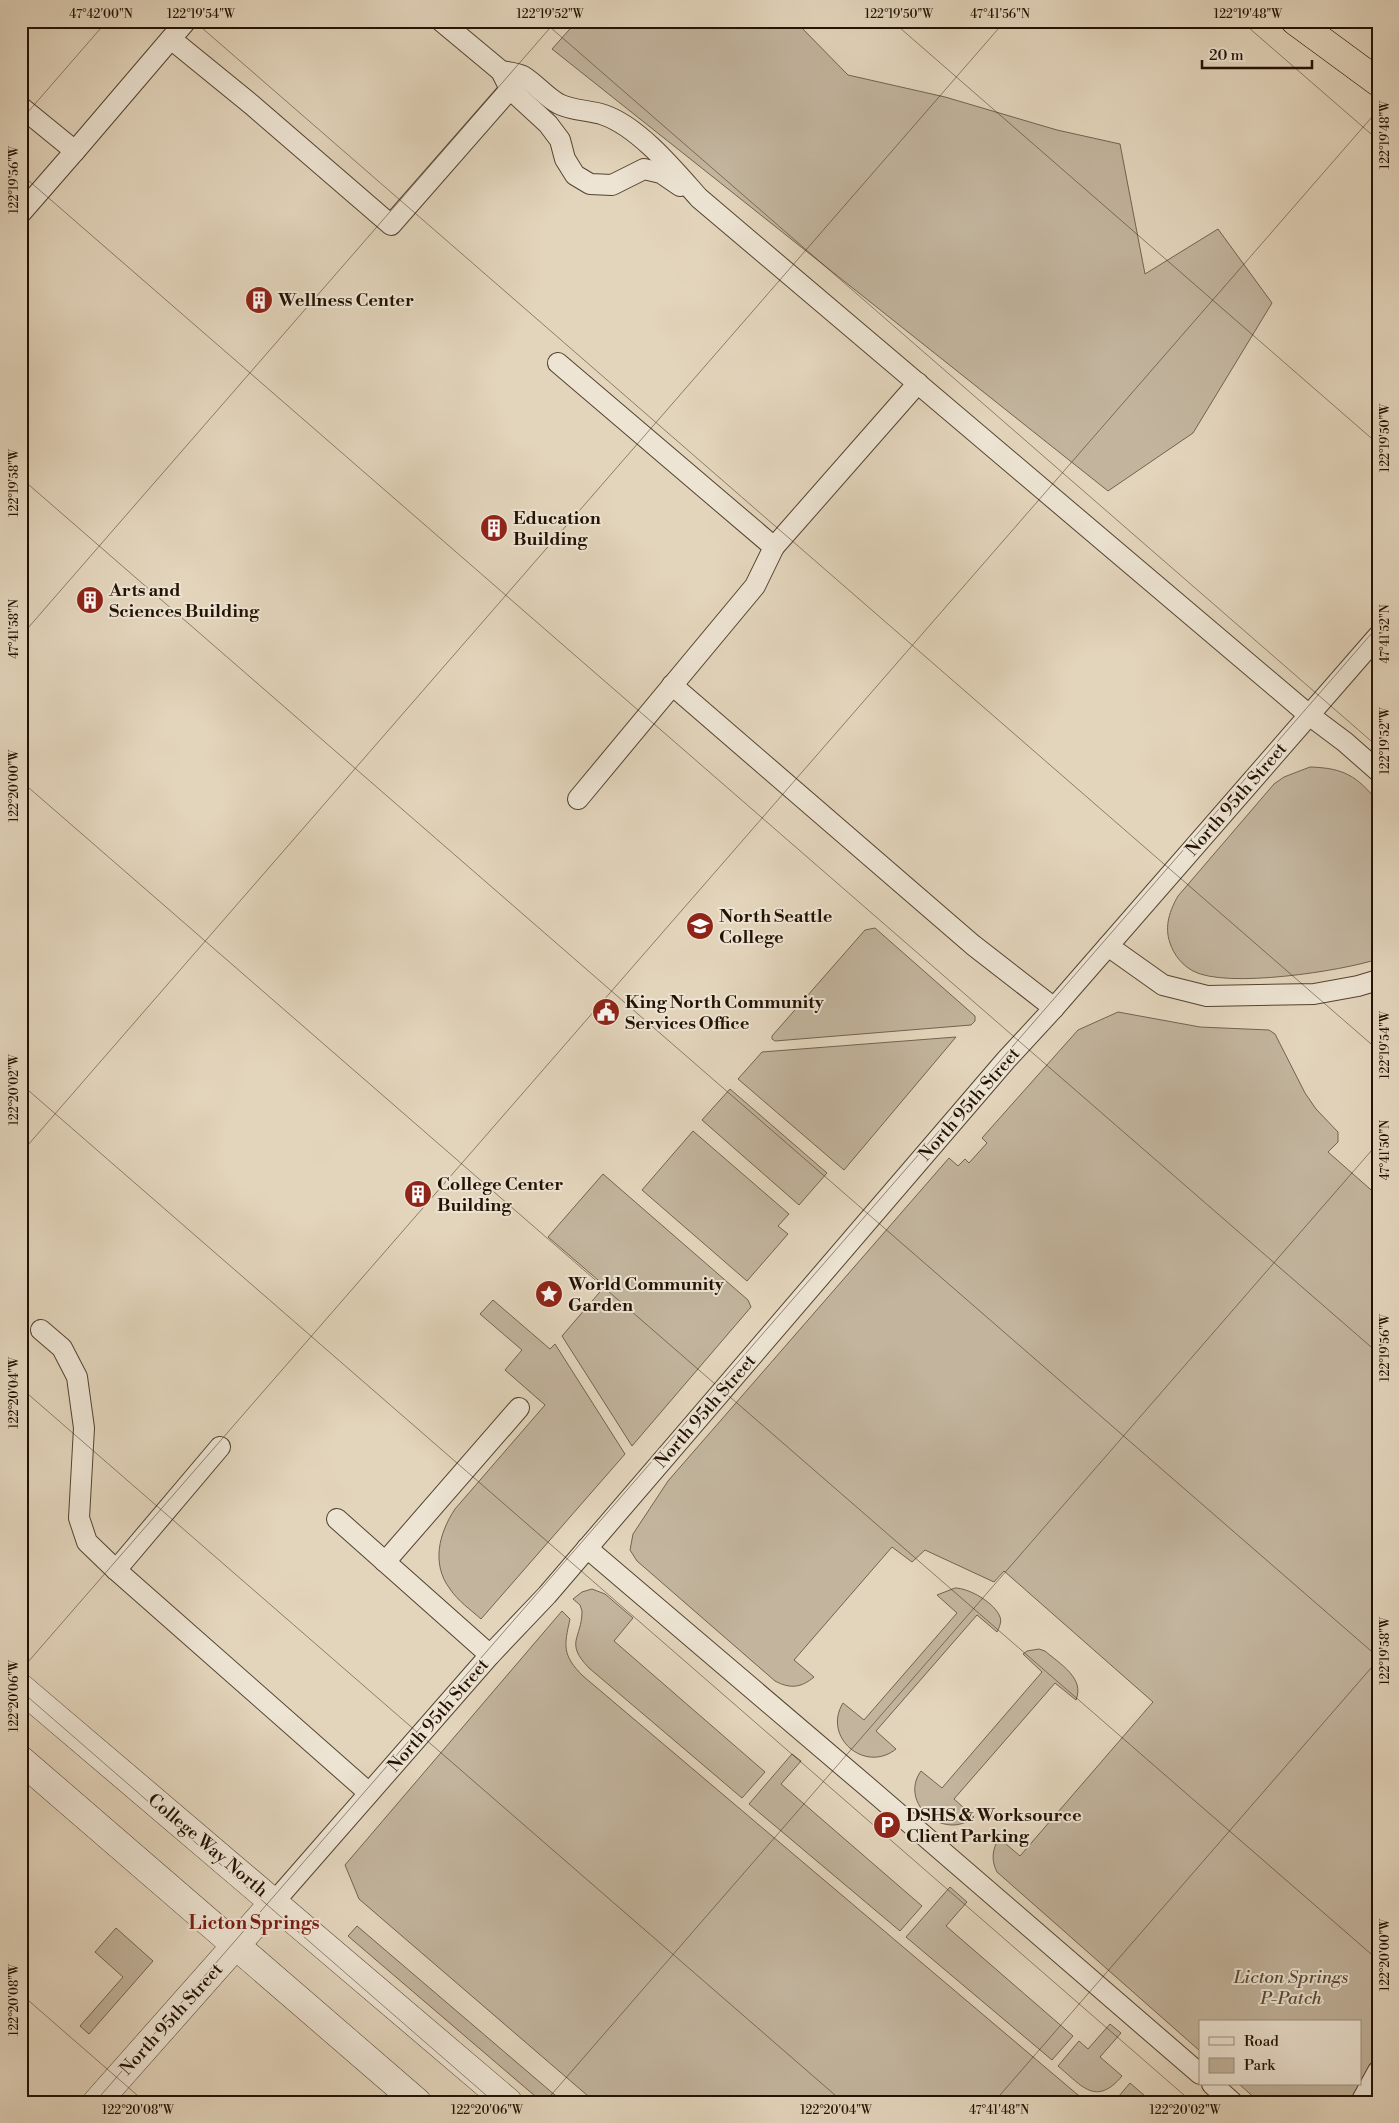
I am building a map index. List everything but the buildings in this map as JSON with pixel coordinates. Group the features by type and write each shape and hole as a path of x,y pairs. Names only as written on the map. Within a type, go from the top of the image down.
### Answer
{"highway":[{"path":"1296,21 1378,82"}],"street":[{"name":"College Way North","path":"21,1688 508,2102"},
{"path":"21,1760 417,2102"},
{"name":"North 95th Street","path":"97,2102 275,1902"}],"lane":[{"path":"21,213 186,21"},
{"path":"441,21 500,70 510,89 548,124 560,140 565,159 574,175 590,184 612,185 644,169 660,173 699,198"},
{"path":"172,39 391,225 510,89"},
{"path":"500,70 522,75 548,97 562,105 604,115 622,124 663,159 699,198 1309,716 1345,742 1378,771"},
{"path":"21,108 75,151"},
{"path":"558,363 774,547"},
{"path":"578,799 755,586 774,547 918,383"},
{"name":"North 95th Street","path":"275,1902 490,1655 547,1594 1006,1060 1054,1008 1378,636"},
{"path":"672,685 973,945 1054,1008"},
{"path":"1108,946 1163,985 1207,996 1314,994 1358,986 1378,980"},
{"path":"41,1330 62,1348 77,1377 84,1428 79,1518 87,1542 116,1570 370,1793"},
{"path":"385,1562 519,1408"},
{"path":"116,1570 220,1447"},
{"path":"337,1519 490,1655"},
{"path":"587,1548 878,1795 1199,2073"},
{"path":"1361,2102 1378,2071"},
{"path":"1214,2086 1232,2102"}],"green space":[{"path":"577,21 795,21 848,75 945,97 1057,130 1120,144 1145,274 1218,229 1272,303 1193,433 1108,491 552,49"},
{"path":"1310,767 1332,769 1349,775 1378,802 1378,959 1312,973 1257,978 1209,976 1193,971 1185,966 1176,956 1168,937 1169,918 1178,896 1274,784 1284,777"},
{"path":"875,928 975,1016 975,1021 971,1025 775,1041 772,1039 772,1036 865,930"},
{"name":"Licton Springs P-Patch","path":"1118,1012 1200,1027 1269,1030 1275,1034 1305,1093 1316,1109 1338,1132 1338,1142 1328,1152 1378,1196 1378,2102 1259,2102 1241,2086 1362,2086 1362,2020 1199,2020 1199,2050 997,1872 993,1855 999,1838 1020,1856 1153,1702 1004,1571 994,1582 925,1550 912,1562 892,1547 794,1660 814,1677 800,1685 791,1686 775,1681 637,1561 630,1550 633,1534 668,1481 949,1158 958,1166 965,1159 969,1163 987,1143 982,1138 1078,1030"},
{"path":"956,1037 844,1170 738,1079 762,1052"},
{"path":"730,1089 827,1173 799,1205 702,1120"},
{"path":"693,1131 789,1214 778,1226 788,1234 747,1281 642,1190"},
{"path":"603,1174 748,1300 751,1307 632,1446 562,1336 605,1286 548,1237"},
{"path":"493,1300 550,1349 555,1344 625,1454 481,1619 457,1597 444,1579 439,1559 441,1538 455,1509 545,1405 505,1370 522,1350 480,1314"},
{"path":"955,1588 974,1593 993,1607 1001,1619 997,1632 977,1615 876,1731 896,1749 884,1756 872,1757 860,1754 850,1748 842,1739 838,1728 838,1716 843,1703 864,1720 957,1613 937,1595"},
{"path":"592,1589 605,1594 633,1618 614,1641 765,1772 742,1798 589,1668 582,1659 577,1652 576,1640 582,1611 580,1605 573,1599 582,1592"},
{"path":"562,1611 570,1619 566,1650 571,1662 583,1676 1078,2095 1097,2102 595,2102 359,1899 345,1865"},
{"path":"1039,1649 1045,1651 1070,1672 1077,1685 1076,1700 1055,1683 954,1799 974,1817 962,1824 950,1825 938,1822 920,1806 915,1795 915,1783 921,1771 942,1788 1042,1672 1023,1654 1027,1651"},
{"path":"792,1754 801,1761 781,1784 922,1906 900,1931 749,1804"},
{"path":"950,1887 967,1902 946,1926 1073,2036 1052,2060 906,1937"},
{"path":"357,1926 563,2102 542,2102 348,1936"},
{"path":"116,1928 153,1961 89,2034 80,2026 123,1977 95,1952"},
{"path":"1110,2024 1121,2033 1100,2057 1122,2076 1113,2085 1104,2090 1097,2092 1089,2090 1058,2066 1079,2041 1088,2049"},
{"path":"1130,2083 1152,2102 1100,2102 1119,2096"}],"place":[{"name":"Wellness Center","path":"259,300"},
{"name":"Education Building","path":"494,528"},
{"name":"Arts and Sciences Building","path":"90,600"},
{"name":"North Seattle College","path":"700,926"},
{"name":"King North Community Services Office","path":"606,1012"},
{"name":"College Center Building","path":"418,1194"},
{"name":"World Community Garden","path":"549,1294"},
{"name":"DSHS & Worksource Client Parking","path":"887,1825"}],"district":[{"name":"Licton Springs","path":"254,1922"}]}
